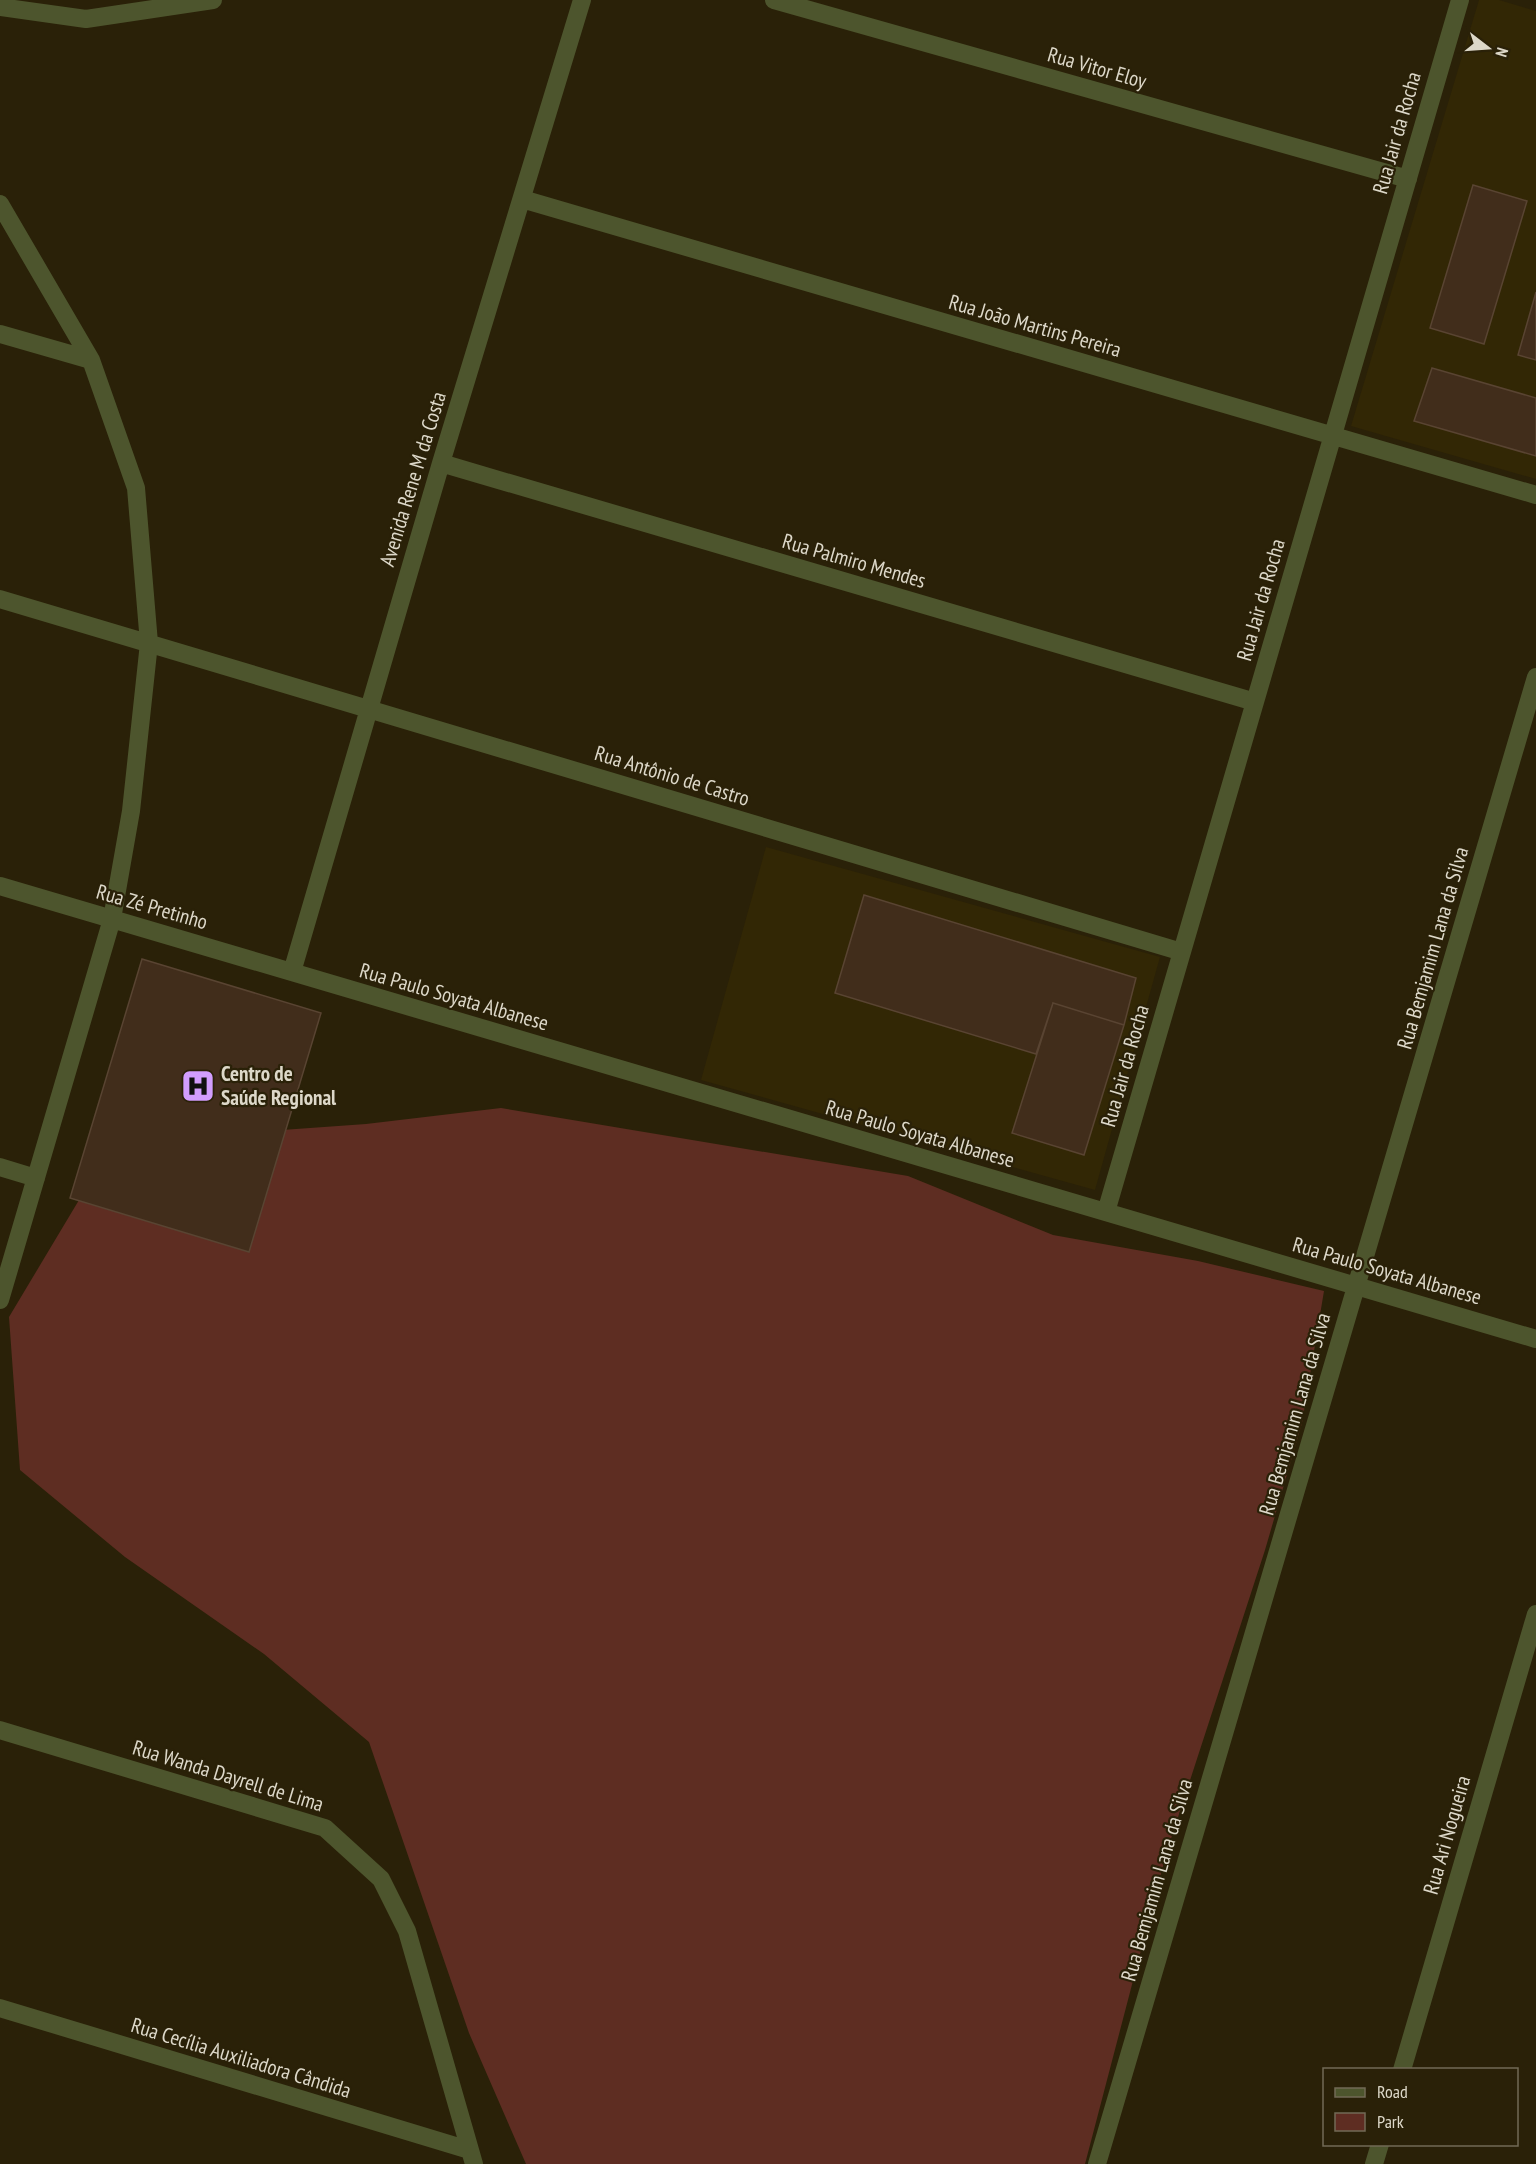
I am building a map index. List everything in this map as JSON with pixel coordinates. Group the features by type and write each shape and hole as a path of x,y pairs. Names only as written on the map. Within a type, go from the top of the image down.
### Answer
{"street":[{"path":"0,7 86,19 213,0"},
{"name":"Avenida Rene M da Costa","path":"292,972 441,463 582,0"},
{"name":"Rua Vitor Eloy","path":"774,0 1408,179"},
{"name":"Rua Jair da Rocha","path":"1106,1212 1460,0"},
{"name":"Rua João Martins Pereira","path":"522,199 1536,495"},
{"path":"0,204 91,360 136,488 149,643 131,811 112,919 0,1300"},
{"path":"0,333 91,360"},
{"name":"Rua Palmiro Mendes","path":"441,463 1255,702"},
{"name":"Rua Antônio de Castro","path":"0,599 1182,952"},
{"name":"Rua Bemjamim Lana da Silva","path":"1097,2164 1536,677"},
{"name":"Rua Zé Pretinho","path":"0,886 292,972"},
{"name":"Rua Paulo Soyata Albanese","path":"292,972 1536,1339"},
{"path":"0,1167 36,1178"},
{"name":"Rua Ari Nogueira","path":"1403,2068 1536,1614"},
{"name":"Rua Wanda Dayrell de Lima","path":"0,1730 325,1828 381,1879 406,1931 472,2157"},
{"name":"Rua Cecília Auxiliadora Cândida","path":"0,2008 472,2157"},
{"path":"1374,2164 1380,2146"}],"shaded area":[{"path":"1479,0 1499,0 1536,11 1536,479 1351,426"},
{"path":"766,847 1160,957 1095,1190 701,1080"}],"green space":[{"path":"501,1108 908,1176 1053,1235 1198,1261 1324,1291 1302,1423 1265,1550 1167,1851 1085,2164 526,2164 469,2033 369,1742 264,1654 125,1557 20,1470 9,1317 85,1190 213,1135 366,1124"}],"building":[{"path":"1473,185 1527,201 1484,344 1430,328"},
{"path":"1536,292 1536,360 1518,355"},
{"path":"1432,368 1536,398 1536,456 1414,421"},
{"path":"864,895 1136,978 1124,1025 1053,1003 1036,1054 835,993"},
{"path":"142,959 321,1013 249,1252 70,1198"},
{"path":"1053,1003 1124,1025 1084,1155 1012,1133"}],"place":[{"name":"Centro de Saúde Regional","path":"198,1086"}]}
